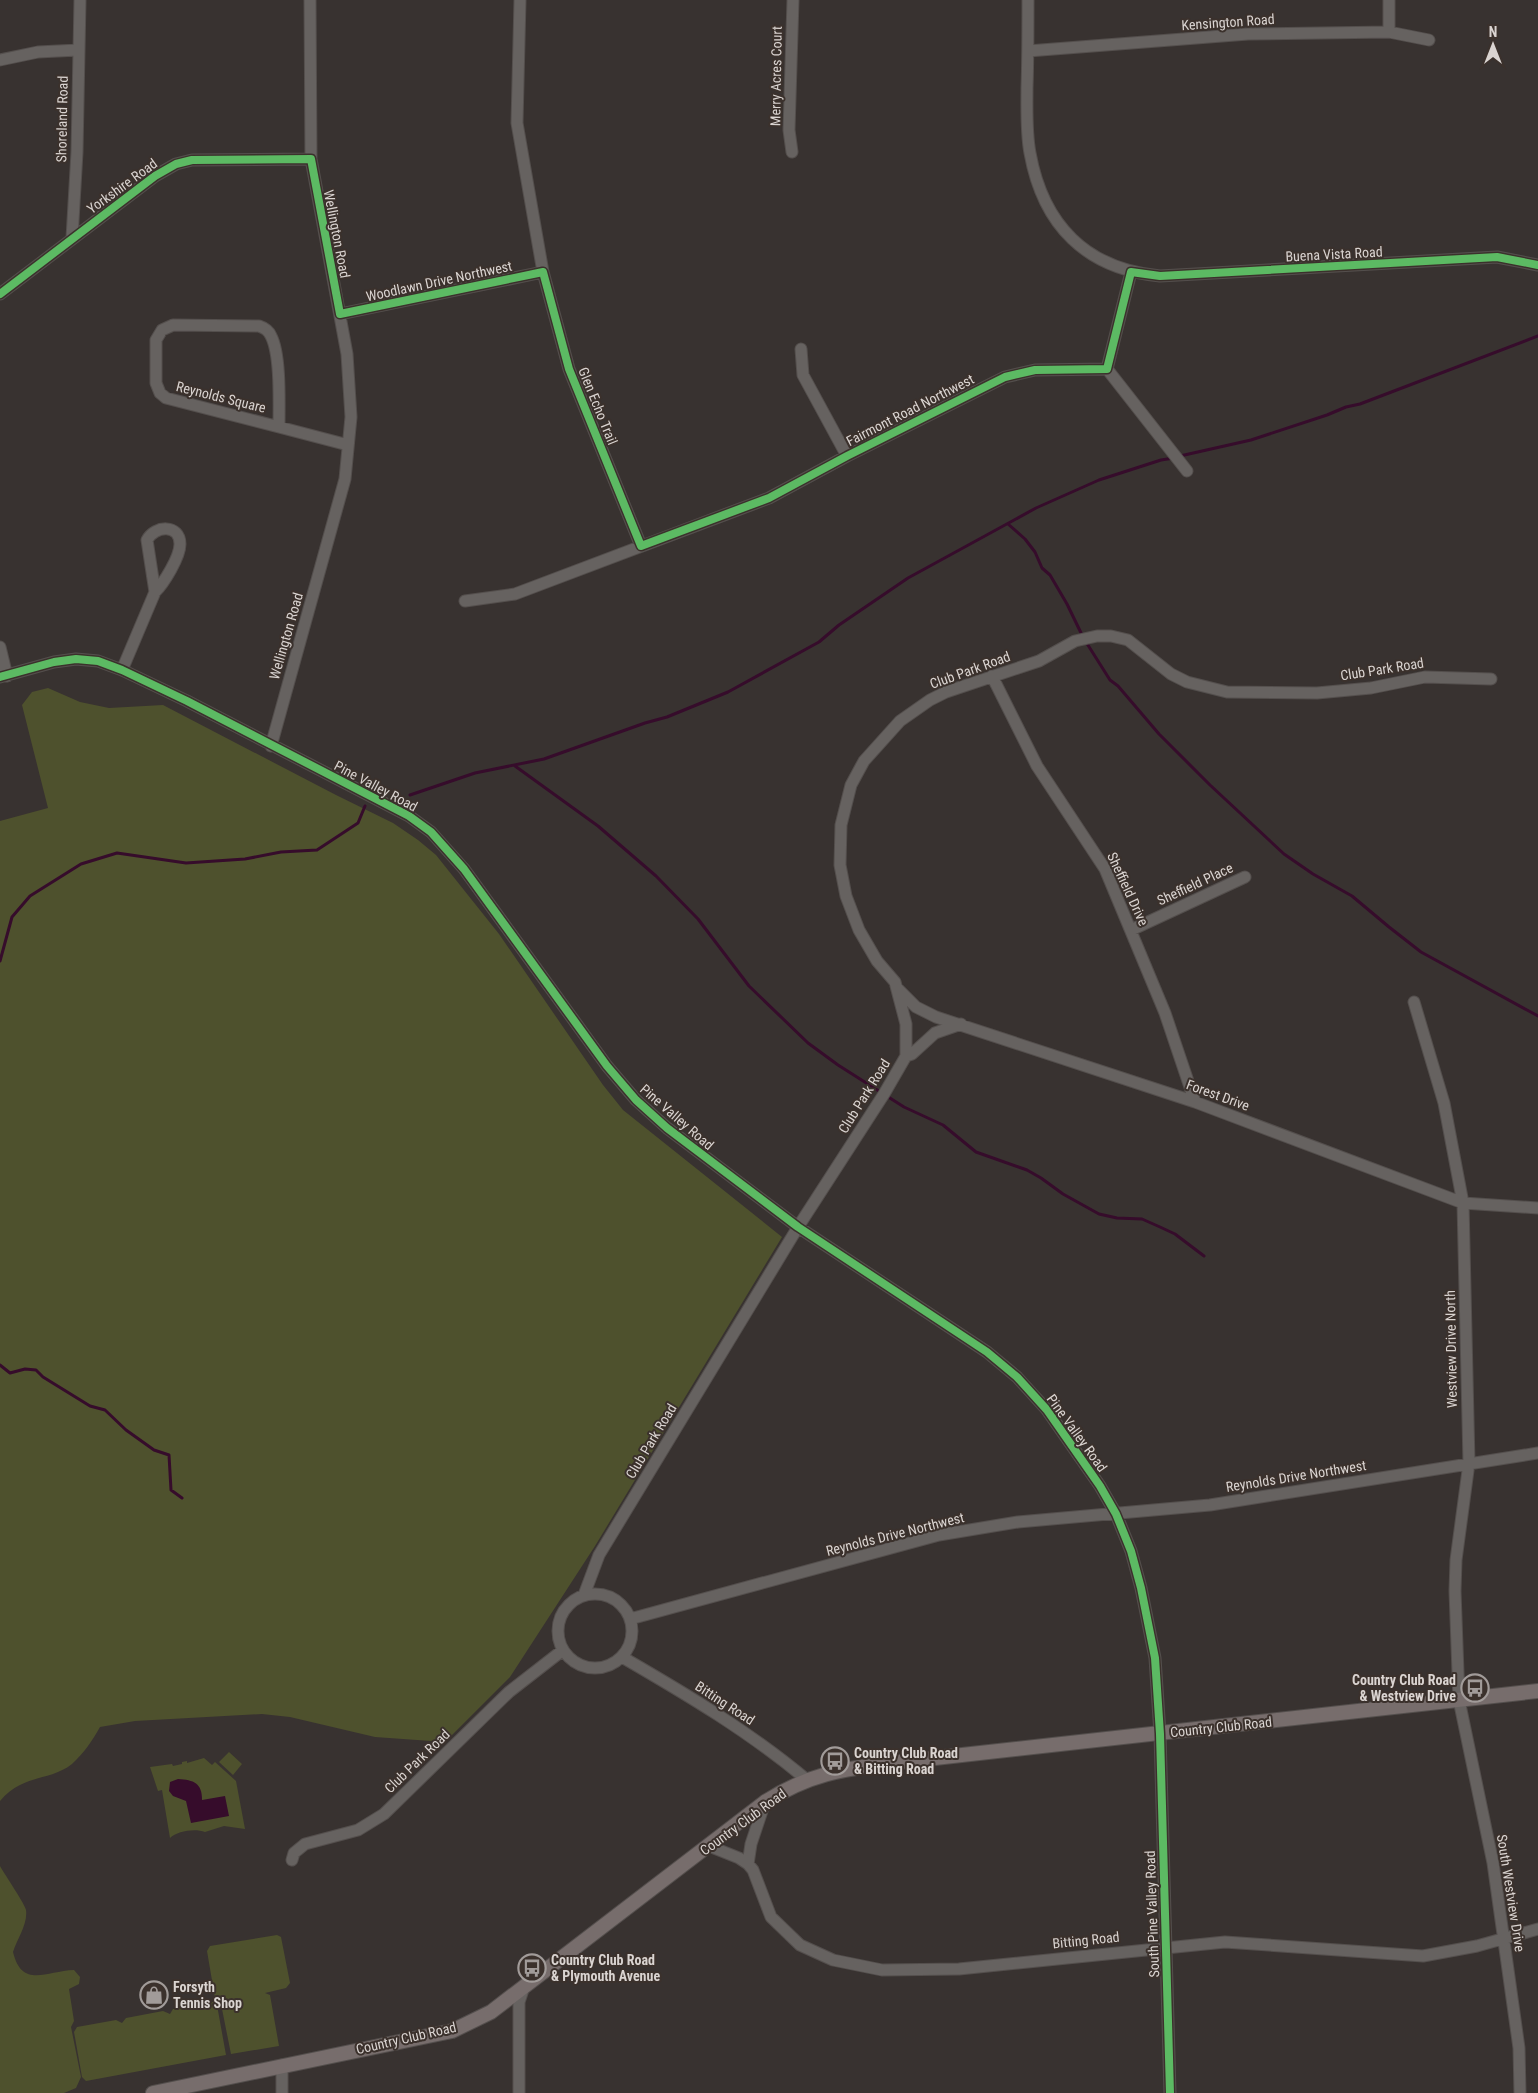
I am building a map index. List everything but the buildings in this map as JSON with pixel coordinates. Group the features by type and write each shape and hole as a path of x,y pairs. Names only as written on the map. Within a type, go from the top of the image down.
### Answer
{"main road":[{"name":"Country Club Road","path":"153,2093 452,2031 491,2012 765,1802 785,1789 826,1773 1538,1691"}],"street":[{"name":"Shoreland Road","path":"72,238 77,152 80,0"},
{"name":"Wellington Road","path":"271,746 345,479 351,417 347,354 311,159 310,0"},
{"name":"Glen Echo Trail","path":"520,0 517,123 543,272 569,369 641,546"},
{"name":"Merry Acres Court","path":"792,152 789,130 793,0"},
{"name":"Buena Vista Road","path":"1028,0 1027,124 1034,173 1044,199 1058,222 1079,245 1098,258 1131,272 1160,276 1497,257 1538,265"},
{"path":"1389,0 1390,32"},
{"name":"Kensington Road","path":"1028,51 1248,34 1390,32 1429,40"},
{"path":"0,60 38,52 78,50"},
{"name":"Yorkshire Road","path":"0,294 155,176 176,164 192,160 311,159"},
{"name":"Woodlawn Drive Northwest","path":"340,314 543,272"},
{"path":"1131,272 1107,369 1187,472"},
{"name":"Reynolds Square","path":"279,427 275,352 272,338 265,328 259,326 173,325 162,330 156,340 156,383 160,393 166,398 348,445"},
{"path":"801,349 804,375 847,456"},
{"name":"Fairmont Road Northwest","path":"464,601 515,594 769,498 847,456 1005,377 1035,370 1107,369"},
{"path":"122,670 155,592 166,577 180,545 179,538 166,528 151,533 147,540 150,572 155,592"},
{"name":"Club Park Road","path":"584,1595 599,1555 798,1227 884,1094 906,1056 906,1024 896,986 867,946 847,898 840,874 841,824 851,785 864,761 888,734 911,712 946,692 1039,661 1088,637 1111,636 1128,640 1171,674 1188,682 1227,692 1317,693 1372,688 1424,677 1491,679"},
{"path":"0,647 4,677"},
{"name":"Pine Valley Road","path":"4,677 54,662 98,661 122,670 187,701 271,746 383,801 409,816 431,832 464,869 607,1066 636,1100 667,1128 798,1227 987,1352 1017,1378 1047,1410 1100,1486 1116,1514 1130,1551 1149,1624 1155,1658 1160,1734"},
{"name":"Sheffield Drive","path":"992,676 1038,766 1105,869 1165,1013 1194,1102"},
{"name":"Sheffield Place","path":"1131,930 1245,877"},
{"name":"Forest Drive","path":"896,986 902,995 928,1014 1194,1102 1463,1203 1538,1208"},
{"name":"Westview Drive North","path":"1414,1002 1444,1103 1463,1203 1469,1463 1457,1554 1455,1591 1459,1700"},
{"path":"906,1056 912,1054 935,1033 961,1024"},
{"name":"Reynolds Drive Northwest","path":"630,1619 940,1535 1018,1522 1210,1505 1277,1496 1538,1452"},
{"path":"595,1594 612,1598 625,1609 630,1619 632,1639 622,1657 612,1664 600,1668 588,1668 576,1664 563,1650 557,1633 558,1620 564,1609 573,1600 584,1595 595,1594"},
{"name":"Club Park Road","path":"290,1862 294,1853 305,1844 358,1830 384,1814 510,1692 563,1650"},
{"name":"Bitting Road","path":"622,1657 672,1686 782,1759 806,1780"},
{"name":"South Westview Drive","path":"1459,1700 1493,1863 1519,2048 1520,2093"},
{"name":"South Pine Valley Road","path":"1160,1734 1170,2093"},
{"path":"709,1846 739,1858 748,1864 753,1836 765,1802"},
{"name":"Bitting Road","path":"748,1864 753,1870 771,1917 793,1940 833,1960 864,1968 882,1970 948,1970 1225,1942 1424,1956 1477,1946 1538,1929"},
{"path":"519,2093 519,2002 524,1987"},
{"path":"282,2065 282,2093"}],"green space":[{"path":"48,688 80,702 109,708 163,705 393,823 418,840 436,855 499,934 603,1085 623,1110 782,1237 595,1546 510,1677 445,1742 375,1737 290,1717 262,1714 135,1721 100,1727 88,1747 72,1764 63,1770 18,1786 0,1801 0,821 48,808 22,705 32,692"},
{"path":"229,1752 242,1764 233,1775 219,1762"},
{"path":"204,1758 212,1765 215,1762 236,1781 245,1829 224,1826 205,1832 196,1830 186,1831 170,1838 162,1790 158,1791 150,1767 172,1764 173,1766 182,1764 182,1762 187,1761 187,1763"},
{"path":"0,1866 26,1910 24,1926 13,1952 22,1971 36,1975 74,1970 80,1977 79,1984 69,1989 74,2021 71,2027 81,2077 76,2088 64,2093 0,2093"},
{"path":"277,1935 281,1937 290,1983 286,1988 265,1993 270,1995 279,2046 231,2054 221,2004 224,2000 215,1998 207,1951 210,1946"},
{"path":"213,2002 217,2005 226,2055 86,2081 82,2077 74,2032 77,2027 116,2020 122,2023 126,2018 163,2011 170,2014 173,2009"}],"shaded area":[{"path":"178,1779 188,1780 199,1786 202,1800 225,1796 229,1816 191,1823 186,1801 173,1796 169,1791 170,1782"}],"waterway":[{"path":"1180,456 1251,440 1346,407 1360,404 1538,336"},
{"path":"410,795 475,773 544,759 667,717 728,692 819,642 839,625 908,578 1036,508 1099,480 1161,460 1174,458"},
{"path":"1008,524 1025,539 1035,552 1042,568 1050,575 1067,604 1083,637"},
{"path":"1086,642 1110,680 1118,686 1159,734 1284,854 1313,874 1352,896 1421,952 1538,1016"},
{"path":"515,766 598,826 656,876 698,919 749,986 808,1043 838,1065 904,1107 943,1125 976,1152 1027,1170 1063,1194 1099,1214 1117,1218 1142,1219 1160,1227 1175,1234 1204,1256"},
{"path":"0,961 12,917 30,896 81,864 117,853 186,863 245,859 281,852 317,850 358,823 365,806"},
{"path":"0,1365 10,1373 25,1369 36,1370 43,1377 90,1406 105,1410 126,1430 154,1450 169,1455 171,1490 182,1498"}],"cycle path":[{"path":"0,294 155,176 176,164 192,160 311,159 340,314 543,272 569,369 641,546 769,498 847,456 1005,377 1035,370 1107,369 1131,272 1160,276 1497,257 1538,265"},
{"path":"0,677 54,662 76,659 98,661 122,670 187,701 409,816 431,832 464,869 607,1066 636,1100 667,1128 798,1227 987,1352 1017,1377 1047,1410 1100,1486 1116,1514 1131,1551 1141,1588 1155,1658 1160,1734 1170,2093"}],"place":[{"name":"Country Club Road & Westview Drive","path":"1475,1688"},
{"name":"Country Club Road & Bitting Road","path":"835,1761"},
{"name":"Country Club Road & Plymouth Avenue","path":"532,1968"},
{"name":"Forsyth Tennis Shop","path":"154,1995"}]}
